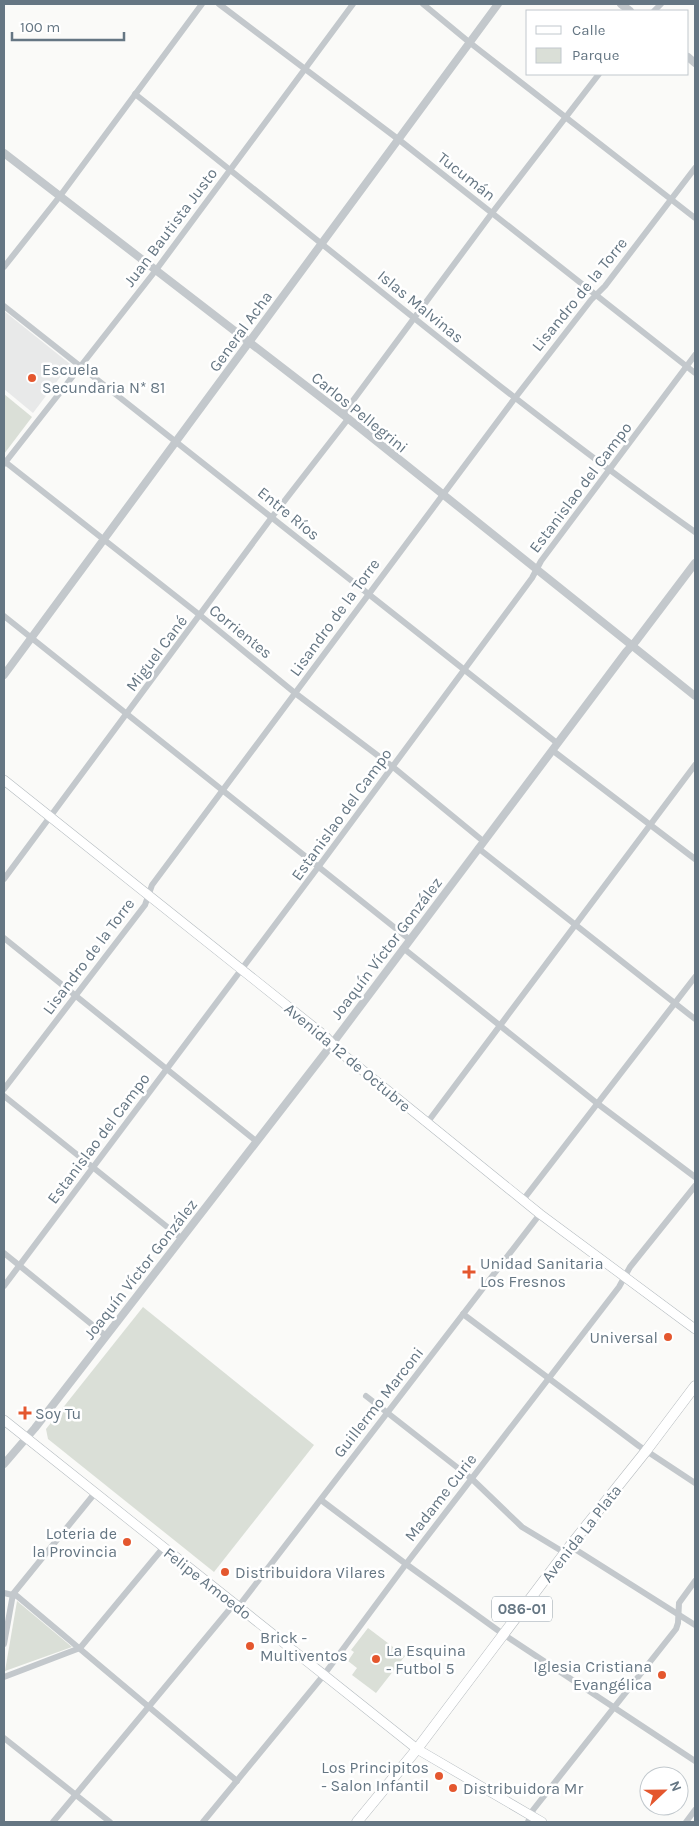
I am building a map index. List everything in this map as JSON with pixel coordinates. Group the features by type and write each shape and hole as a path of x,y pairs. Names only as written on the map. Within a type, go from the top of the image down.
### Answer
{"main road":[{"name":"Avenida 12 de Octubre","path":"4,780 149,894 426,1123 540,1214 695,1330"},
{"name":"Avenida La Plata","path":"357,1822 417,1749 567,1549 646,1451 695,1386"},
{"name":"Felipe Amoedo","path":"4,1420 417,1749 529,1819 542,1822"}],"street":[{"path":"4,267 60,196 202,4"},
{"name":"Tucumán","path":"219,4 398,139 695,373"},
{"name":"Juan Bautista Justo","path":"4,462 156,270 352,4"},
{"path":"423,4 695,218"},
{"name":"General Acha","path":"4,675 498,4"},
{"name":"Miguel Cané","path":"4,879 201,616 492,213 598,75"},
{"name":"Islas Malvinas","path":"135,94 515,398 609,471 695,532"},
{"name":"Carlos Pellegrini","path":"4,153 345,416 695,696"},
{"name":"Lisandro de la Torre","path":"4,1089 145,906 152,886 442,495 515,398 596,294 605,286 695,168"},
{"name":"Entre Ríos","path":"4,306 557,743"},
{"name":"Estanislao del Campo","path":"4,1286 242,970 695,355"},
{"name":"Corrientes","path":"4,462 201,616 295,693 392,767 575,926 695,1019"},
{"name":"Joaquín Víctor González","path":"4,1464 106,1336 332,1044 402,948 695,563"},
{"path":"4,616 409,939"},
{"path":"552,750 695,859"},
{"path":"426,1123 695,765"},
{"path":"4,938 256,1141"},
{"path":"402,948 598,1104 695,1177"},
{"path":"523,1200 695,978"},
{"path":"4,1096 181,1238"},
{"name":"Madame Curie","path":"203,1822 323,1676 406,1564 619,1287 630,1267 695,1186"},
{"name":"Guillermo Marconi","path":"53,1822 148,1706 236,1605 321,1500 540,1214"},
{"path":"4,1253 106,1336"},
{"path":"464,1314 646,1451 695,1483"},
{"path":"366,1396 472,1479 522,1527 567,1549 695,1624"},
{"path":"4,1644 13,1594 95,1494"},
{"path":"321,1500 503,1634 695,1761"},
{"path":"4,1677 80,1648 163,1548"},
{"path":"529,1819 676,1629 679,1603 695,1581"},
{"path":"4,1592 13,1594 80,1648 237,1781"},
{"path":"4,1738 110,1822"},
{"path":"686,1822 695,1810"}],"shaded area":[{"name":"Escuela Secundaria N* 81","path":"4,311 70,364 33,413 4,389"}],"green space":[{"path":"4,394 32,417 4,454"},
{"path":"143,1307 314,1445 214,1572 48,1439 46,1429"},
{"path":"17,1601 72,1647 5,1671"},
{"name":"La Esquina - Futbol 5","path":"368,1628 405,1656 376,1693 352,1675 357,1668 348,1661 354,1652 351,1650"}],"place":[{"name":"Escuela Secundaria N* 81","path":"32,378"},
{"name":"Unidad Sanitaria Los Fresnos","path":"469,1272"},
{"name":"Universal","path":"668,1337"},
{"name":"Soy Tu","path":"25,1413"},
{"name":"Loteria de la Provincia","path":"127,1542"},
{"name":"Distribuidora Vilares","path":"225,1572"},
{"name":"Brick - Multiventos","path":"250,1646"},
{"name":"La Esquina - Futbol 5","path":"376,1659"},
{"name":"Iglesia Cristiana Evangélica","path":"662,1675"},
{"name":"Los Principitos - Salon Infantil","path":"439,1776"},
{"name":"Distribuidora Mr","path":"453,1788"}]}
